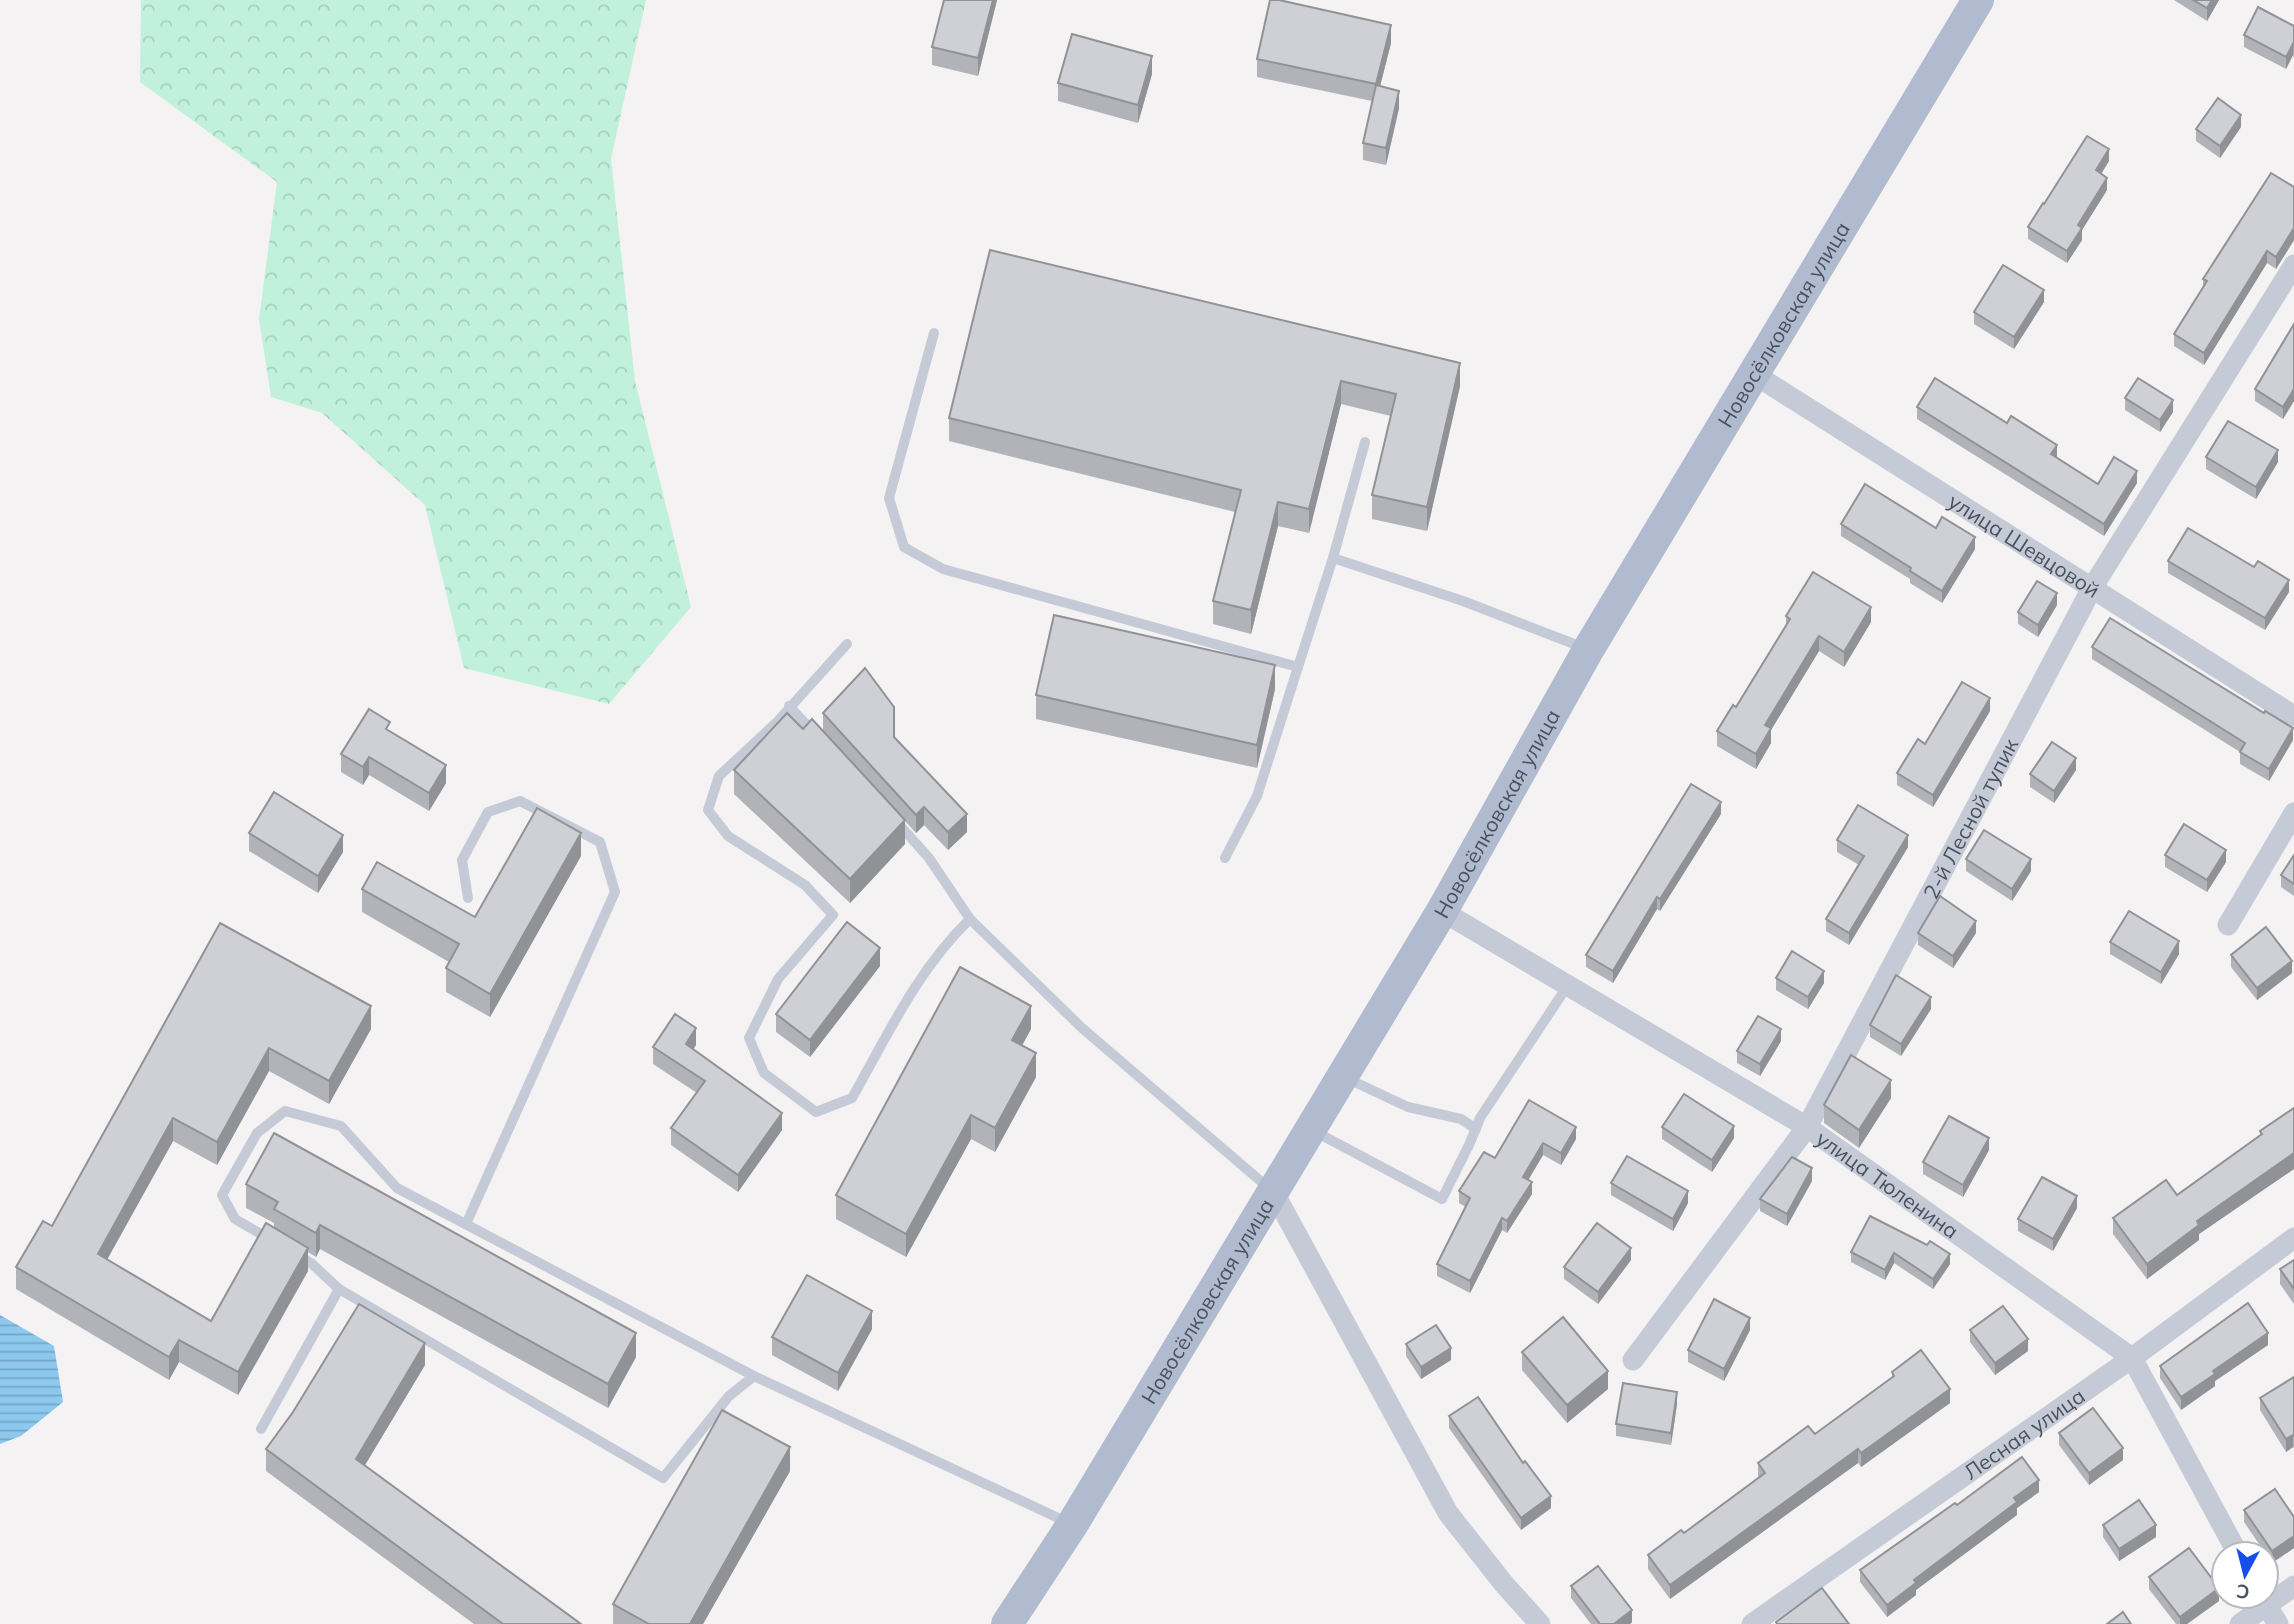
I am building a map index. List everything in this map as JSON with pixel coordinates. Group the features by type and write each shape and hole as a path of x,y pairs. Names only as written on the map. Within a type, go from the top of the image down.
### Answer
{"main road":[{"name":"Новосёлковская улица","path":"1007,1624 1072,1525 1442,911 1588,650 1978,0"}],"street":[{"name":"2-й Лесной тупик","path":"1633,1360 1807,1127 2092,588 2294,265"},
{"name":"улица Шевцовой","path":"1754,373 2294,716"},
{"path":"2228,925 2294,813"},
{"name":"улица Тюленина","path":"1442,911 1807,1127 2132,1357 2230,1540"},
{"path":"1273,1191 1448,1513 1540,1624"},
{"name":"Лесная улица","path":"1752,1624 2132,1357 2294,1238"},
{"path":"2240,1624 2254,1610"}],"lane":[{"path":"934,333 888,498 904,547 943,569 1298,667"},
{"path":"1225,858 1257,796 1334,558 1365,442"},
{"path":"1334,558 1463,601 1588,650"},
{"path":"848,644 777,722 719,776 708,810 728,835 804,885 833,915 778,979 749,1038 764,1073 816,1112 852,1098 916,985 952,937 970,919"},
{"path":"789,706 827,747"},
{"path":"466,1224 615,892 600,842 520,801 488,812 462,860 468,898"},
{"path":"892,817 929,858 970,919 1082,1028 1273,1191"},
{"path":"1311,1129 1442,1199 1480,1118 1568,985"},
{"path":"1343,1076 1408,1107 1461,1119 1476,1129"},
{"path":"279,1244 235,1219 222,1195 257,1133 285,1111 341,1126 397,1188 587,1290 754,1376 1072,1525"},
{"path":"289,1250 311,1263 339,1289 663,1478 729,1396 754,1376"},
{"path":"261,1429 339,1289"}],"green space":[{"path":"141,0 646,0 611,159 635,381 691,607 609,704 464,668 425,505 322,413 271,397 259,319 277,182 140,82"}],"water":[{"path":"0,1315 54,1346 63,1402 21,1436 0,1444"}],"building":[{"path":"944,0 993,0 978,58 932,47"},
{"path":"1270,0 1391,25 1376,84 1257,59"},
{"path":"2193,0 2212,0 2207,8"},
{"path":"2258,7 2294,26 2294,42 2286,57 2244,35"},
{"path":"1072,34 1152,56 1138,105 1058,83"},
{"path":"1376,85 1399,91 1386,148 1363,143"},
{"path":"2218,98 2241,115 2220,146 2196,129"},
{"path":"2087,136 2109,149 2096,170 2107,178 2078,225 2082,228 2067,251 2028,227"},
{"path":"2271,173 2294,187 2294,228 2276,257 2267,251 2204,353 2174,334 2207,281 2203,279"},
{"path":"990,250 1460,363 1427,507 1372,495 1396,394 1341,381 1309,509 1278,502 1251,610 1213,601 1241,490 949,418"},
{"path":"2003,265 2044,290 2014,337 1974,312"},
{"path":"2294,324 2294,389 2283,407 2255,389"},
{"path":"1935,378 2007,423 2011,416 2057,445 2051,454 2098,484 2114,457 2137,471 2104,524 1917,407"},
{"path":"2138,378 2173,400 2160,420 2125,398"},
{"path":"2228,421 2278,450 2256,487 2206,457"},
{"path":"1865,484 1936,528 1942,517 1975,537 1942,591 1841,524"},
{"path":"2188,528 2254,567 2258,561 2289,580 2265,618 2168,561"},
{"path":"1813,572 1871,607 1844,652 1819,636 1765,725 1771,728 1756,754 1717,731 1733,705 1736,707 1790,619 1786,616"},
{"path":"2037,581 2057,593 2038,625 2018,612"},
{"path":"1054,615 1275,665 1257,745 1036,695"},
{"path":"2110,618 2293,728 2269,769 2240,752 2245,743 2092,647"},
{"path":"865,668 894,707 894,737 967,814 948,832 924,807 916,815 823,713"},
{"path":"1962,682 1990,698 1933,795 1897,773 1918,739 1925,744"},
{"path":"369,709 390,722 386,729 446,765 429,793 369,757 363,767 341,754"},
{"path":"787,713 803,729 812,719 905,820 850,879 734,770"},
{"path":"2052,742 2076,758 2054,791 2030,774"},
{"path":"1691,784 1721,802 1660,899 1657,897 1613,971 1586,955"},
{"path":"274,792 343,835 318,876 249,833"},
{"path":"1858,805 1908,835 1849,933 1826,919 1864,856 1837,840"},
{"path":"537,808 581,833 490,994 446,968 459,944 362,889 377,862 475,917"},
{"path":"2184,824 2226,850 2207,880 2165,855"},
{"path":"1984,830 2031,859 2012,889 1966,859"},
{"path":"2294,855 2294,884 2281,875"},
{"path":"1940,896 1976,921 1953,956 1918,933"},
{"path":"2129,911 2179,941 2161,972 2110,942"},
{"path":"847,922 880,948 810,1040 776,1014"},
{"path":"220,923 371,1006 329,1081 269,1048 217,1142 173,1118 98,1254 211,1321 266,1223 308,1248 238,1372 179,1340 169,1357 16,1267 43,1221 52,1226"},
{"path":"2266,927 2292,961 2257,988 2231,955"},
{"path":"1792,951 1824,971 1808,997 1776,978"},
{"path":"960,967 1031,1006 1012,1040 1036,1053 995,1128 971,1115 906,1234 836,1195"},
{"path":"1896,975 1931,997 1901,1044 1870,1025"},
{"path":"675,1014 696,1028 686,1044 782,1113 738,1175 671,1128 705,1081 653,1047"},
{"path":"1758,1016 1781,1029 1760,1064 1737,1051"},
{"path":"1851,1055 1891,1080 1859,1130 1824,1105"},
{"path":"1684,1094 1734,1126 1712,1160 1662,1127"},
{"path":"1529,1100 1576,1127 1561,1153 1543,1143 1523,1177 1532,1182 1507,1221 1502,1218 1470,1281 1437,1264 1470,1198 1459,1191 1484,1152 1495,1158"},
{"path":"2294,1108 2294,1153 2197,1221 2199,1225 2147,1264 2113,1218 2166,1180 2177,1195"},
{"path":"1949,1116 1989,1138 1963,1185 1923,1162"},
{"path":"274,1133 636,1333 608,1384 320,1225 316,1233 274,1209 278,1202 246,1184"},
{"path":"1627,1156 1688,1191 1673,1219 1611,1183"},
{"path":"1792,1157 1812,1168 1787,1214 1760,1199"},
{"path":"2042,1177 2077,1196 2053,1239 2018,1219"},
{"path":"1870,1216 1927,1245 1930,1241 1950,1254 1933,1279 1894,1253 1885,1270 1851,1252"},
{"path":"1597,1223 1631,1248 1598,1292 1564,1267"},
{"path":"2294,1260 2294,1289 2280,1269"},
{"path":"807,1275 872,1311 838,1373 772,1337"},
{"path":"1714,1299 1750,1318 1724,1369 1688,1350"},
{"path":"2248,1303 2268,1333 2181,1397 2160,1366"},
{"path":"359,1304 425,1343 356,1459 581,1624 503,1624 266,1449 293,1412"},
{"path":"2003,1306 2028,1339 1995,1363 1970,1330"},
{"path":"1563,1317 1608,1371 1567,1405 1522,1352"},
{"path":"1436,1325 1451,1348 1421,1367 1406,1344"},
{"path":"1921,1350 1950,1389 1861,1453 1858,1449 1670,1585 1648,1555 1681,1530 1684,1533 1765,1473 1758,1463 1808,1426 1815,1434 1894,1376 1892,1372"},
{"path":"2294,1377 2294,1436 2286,1439 2260,1398"},
{"path":"1623,1383 1677,1392 1671,1433 1616,1424"},
{"path":"1478,1397 1523,1463 1525,1461 1551,1496 1521,1518 1449,1416"},
{"path":"2093,1408 2123,1448 2089,1473 2059,1433"},
{"path":"722,1410 790,1447 690,1624 649,1624 613,1604"},
{"path":"2022,1457 2039,1480 2014,1498 2017,1502 1914,1580 1916,1583 1887,1605 1860,1570 1955,1503 1957,1505"},
{"path":"2275,1489 2294,1517 2294,1536 2280,1546 2280,1540 2264,1540 2244,1510"},
{"path":"2139,1500 2156,1525 2119,1549 2103,1525"},
{"path":"2189,1548 2210,1576 2210,1595 2180,1617 2149,1577"},
{"path":"1598,1566 1632,1610 1614,1624 1600,1624 1571,1586"},
{"path":"1822,1588 1849,1624 1777,1624 1776,1622"},
{"path":"2123,1612 2131,1624 2107,1624"}]}
